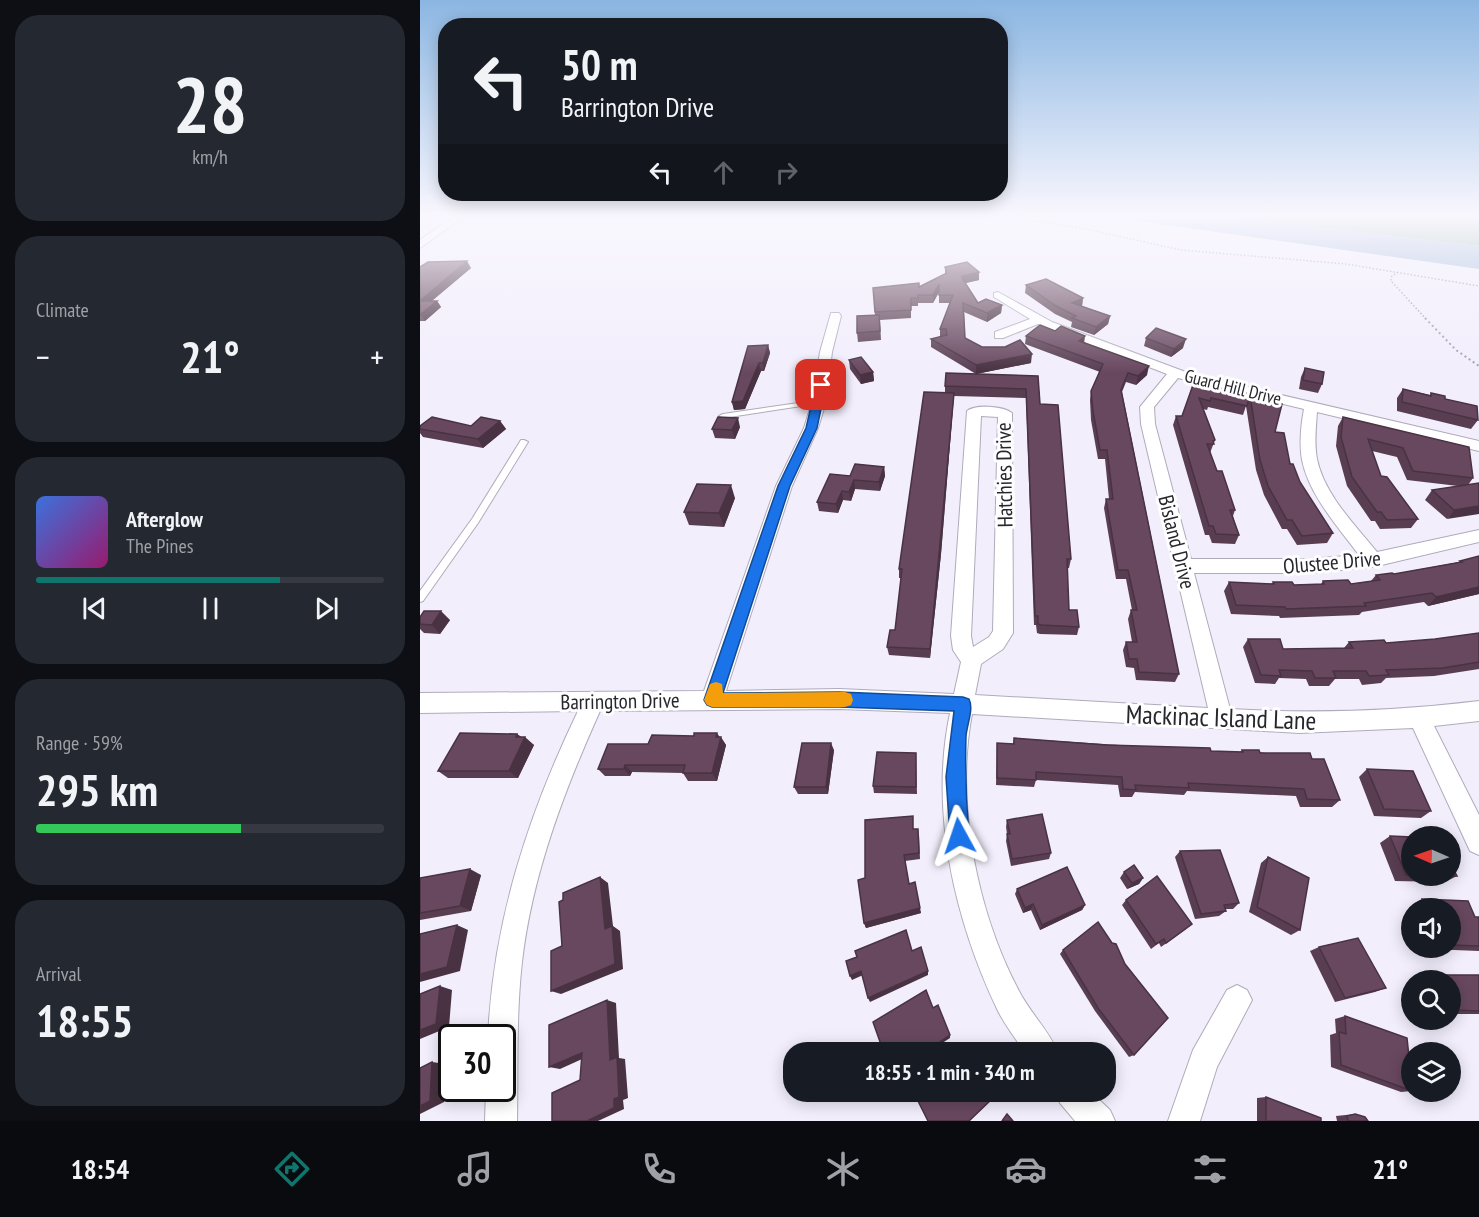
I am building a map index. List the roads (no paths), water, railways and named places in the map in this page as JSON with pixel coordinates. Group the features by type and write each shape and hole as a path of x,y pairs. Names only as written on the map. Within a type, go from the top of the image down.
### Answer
{"street":[{"name":"Guard Hill Drive","path":"998,295 1038,320 1175,373 1479,446"},
{"path":"712,700 784,486 811,428 819,402 826,352 835,316"},
{"path":"999,335 1038,320"},
{"name":"Bisland Drive","path":"1175,373 1151,400 1146,415 1222,719"},
{"path":"1311,405 1308,433 1310,463 1327,496 1373,560"},
{"name":"Hatchies Drive","path":"974,411 1005,413 1003,633 996,643 972,659 963,650 961,636 974,411"},
{"name":"Olustee Drive","path":"1183,566 1309,566 1373,560 1479,537"},
{"path":"972,659 958,729 955,777 964,874 980,933 1009,1002 1036,1042"},
{"name":"Barrington Drive","path":"420,703 839,699 963,704"},
{"path":"504,1024 510,946 519,901 544,820 594,701"},
{"name":"Mackinac Island Lane","path":"963,704 1299,723 1419,718 1479,711"},
{"path":"1419,718 1479,842"},
{"path":"1184,1121 1204,1061 1237,1000"},
{"path":"501,1121 502,1102"},
{"path":"1079,1102 1099,1121"}],"lane":[{"path":"723,416 819,402"},
{"path":"420,598 475,521 524,442"}]}
